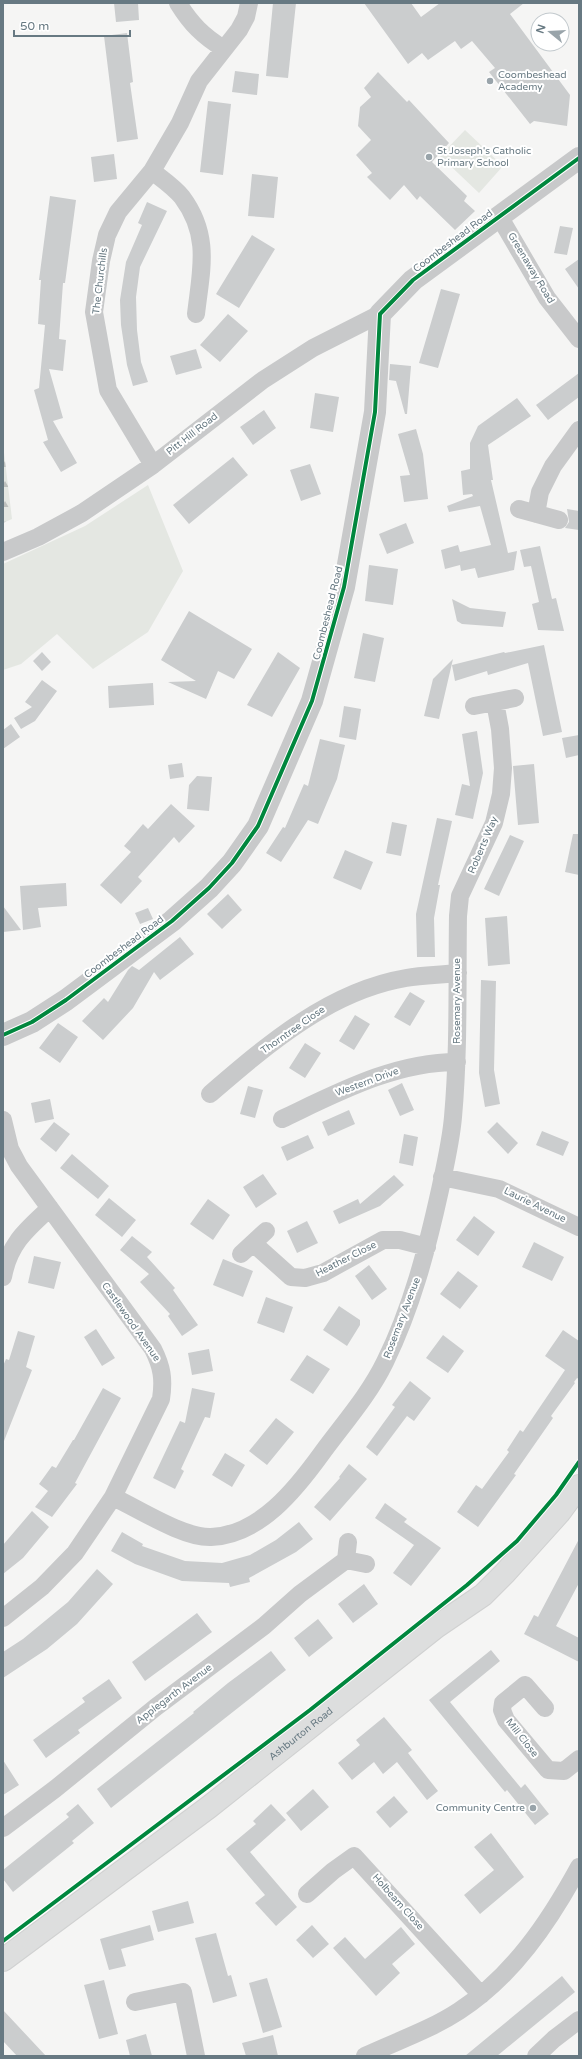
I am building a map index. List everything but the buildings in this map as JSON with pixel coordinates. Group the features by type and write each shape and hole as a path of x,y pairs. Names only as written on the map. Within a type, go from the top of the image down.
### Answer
{"main road":[{"name":"Ashburton Road","path":"3,1960 209,1807 436,1626 483,1595 560,1513 579,1486"}],"street":[{"path":"178,3 186,16 204,36 224,49"},
{"name":"The Churchills","path":"153,465 108,390 94,312 106,235 118,212 152,171 180,123 199,82 242,24 249,3"},
{"name":"Coombeshead Road","path":"3,1035 32,1022 66,1000 172,921 209,888 223,873 258,826 312,701 344,587 375,412 380,314 413,280 579,158"},
{"path":"152,171 181,196 195,217 203,249 196,314"},
{"name":"Greenaway Road","path":"499,216 547,298 579,339"},
{"name":"Pitt Hill Road","path":"3,552 38,537 82,513 153,465 220,412 292,360 380,314"},
{"path":"559,520 528,511 540,492 553,466 579,430"},
{"path":"474,706 515,698"},
{"name":"Roberts Way","path":"458,916 460,896 494,822 502,794 503,768 500,729 495,702"},
{"name":"Rosemary Avenue","path":"113,1497 168,1525 191,1534 210,1537 230,1534 250,1525 270,1512 293,1490 309,1471 371,1386 385,1363 415,1289 427,1247 453,1120 457,1062 458,916"},
{"name":"Thorntree Close","path":"210,1094 249,1061 322,1008 375,986 400,979 458,973"},
{"name":"Western Drive","path":"282,1120 368,1080 412,1066 434,1062 457,1062"},
{"name":"Castlewood Avenue","path":"3,1120 10,1149 19,1166 153,1349 161,1365 164,1382 161,1399 113,1497 75,1553 42,1587 3,1618"},
{"name":"Laurie Avenue","path":"442,1177 500,1189 579,1227"},
{"path":"3,1277 6,1262 15,1243 28,1228 50,1208"},
{"name":"Heather Close","path":"253,1242 291,1277 305,1278 323,1273 383,1240 400,1240 427,1247"},
{"path":"348,1542 346,1560 366,1564"},
{"name":"Applegarth Avenue","path":"3,1828 55,1789 156,1707 264,1626 300,1594 346,1560"},
{"name":"Mill Close","path":"545,1708 526,1684 503,1703 502,1710 506,1720 548,1770 564,1771 579,1759"},
{"name":"Holbeam Close","path":"307,1894 333,1871 354,1856 481,1995"},
{"path":"366,2056 458,2012 481,1995 514,1962 538,1933 563,1896 579,1867"},
{"path":"135,2002 183,1992 196,2056"},
{"path":"536,2056 554,2039 579,2020"}],"green space":[{"path":"465,130 503,166 479,193 440,156"},
{"path":"3,444 12,519 3,523"},
{"path":"148,485 183,571 148,632 93,669 57,634 21,664 3,670 3,564 85,526"}],"cycle path":[{"path":"3,1035 32,1022 66,1000 172,921 209,888 232,863 258,826 312,701 344,587 375,412 380,314 413,280 579,158"},
{"path":"3,1941 310,1710 467,1585 517,1541 556,1495 579,1462"}],"place":[{"name":"Coombeshead Academy","path":"490,81"},
{"name":"St Joseph's Catholic Primary School","path":"429,157"},
{"name":"Community Centre","path":"533,1808"}]}
